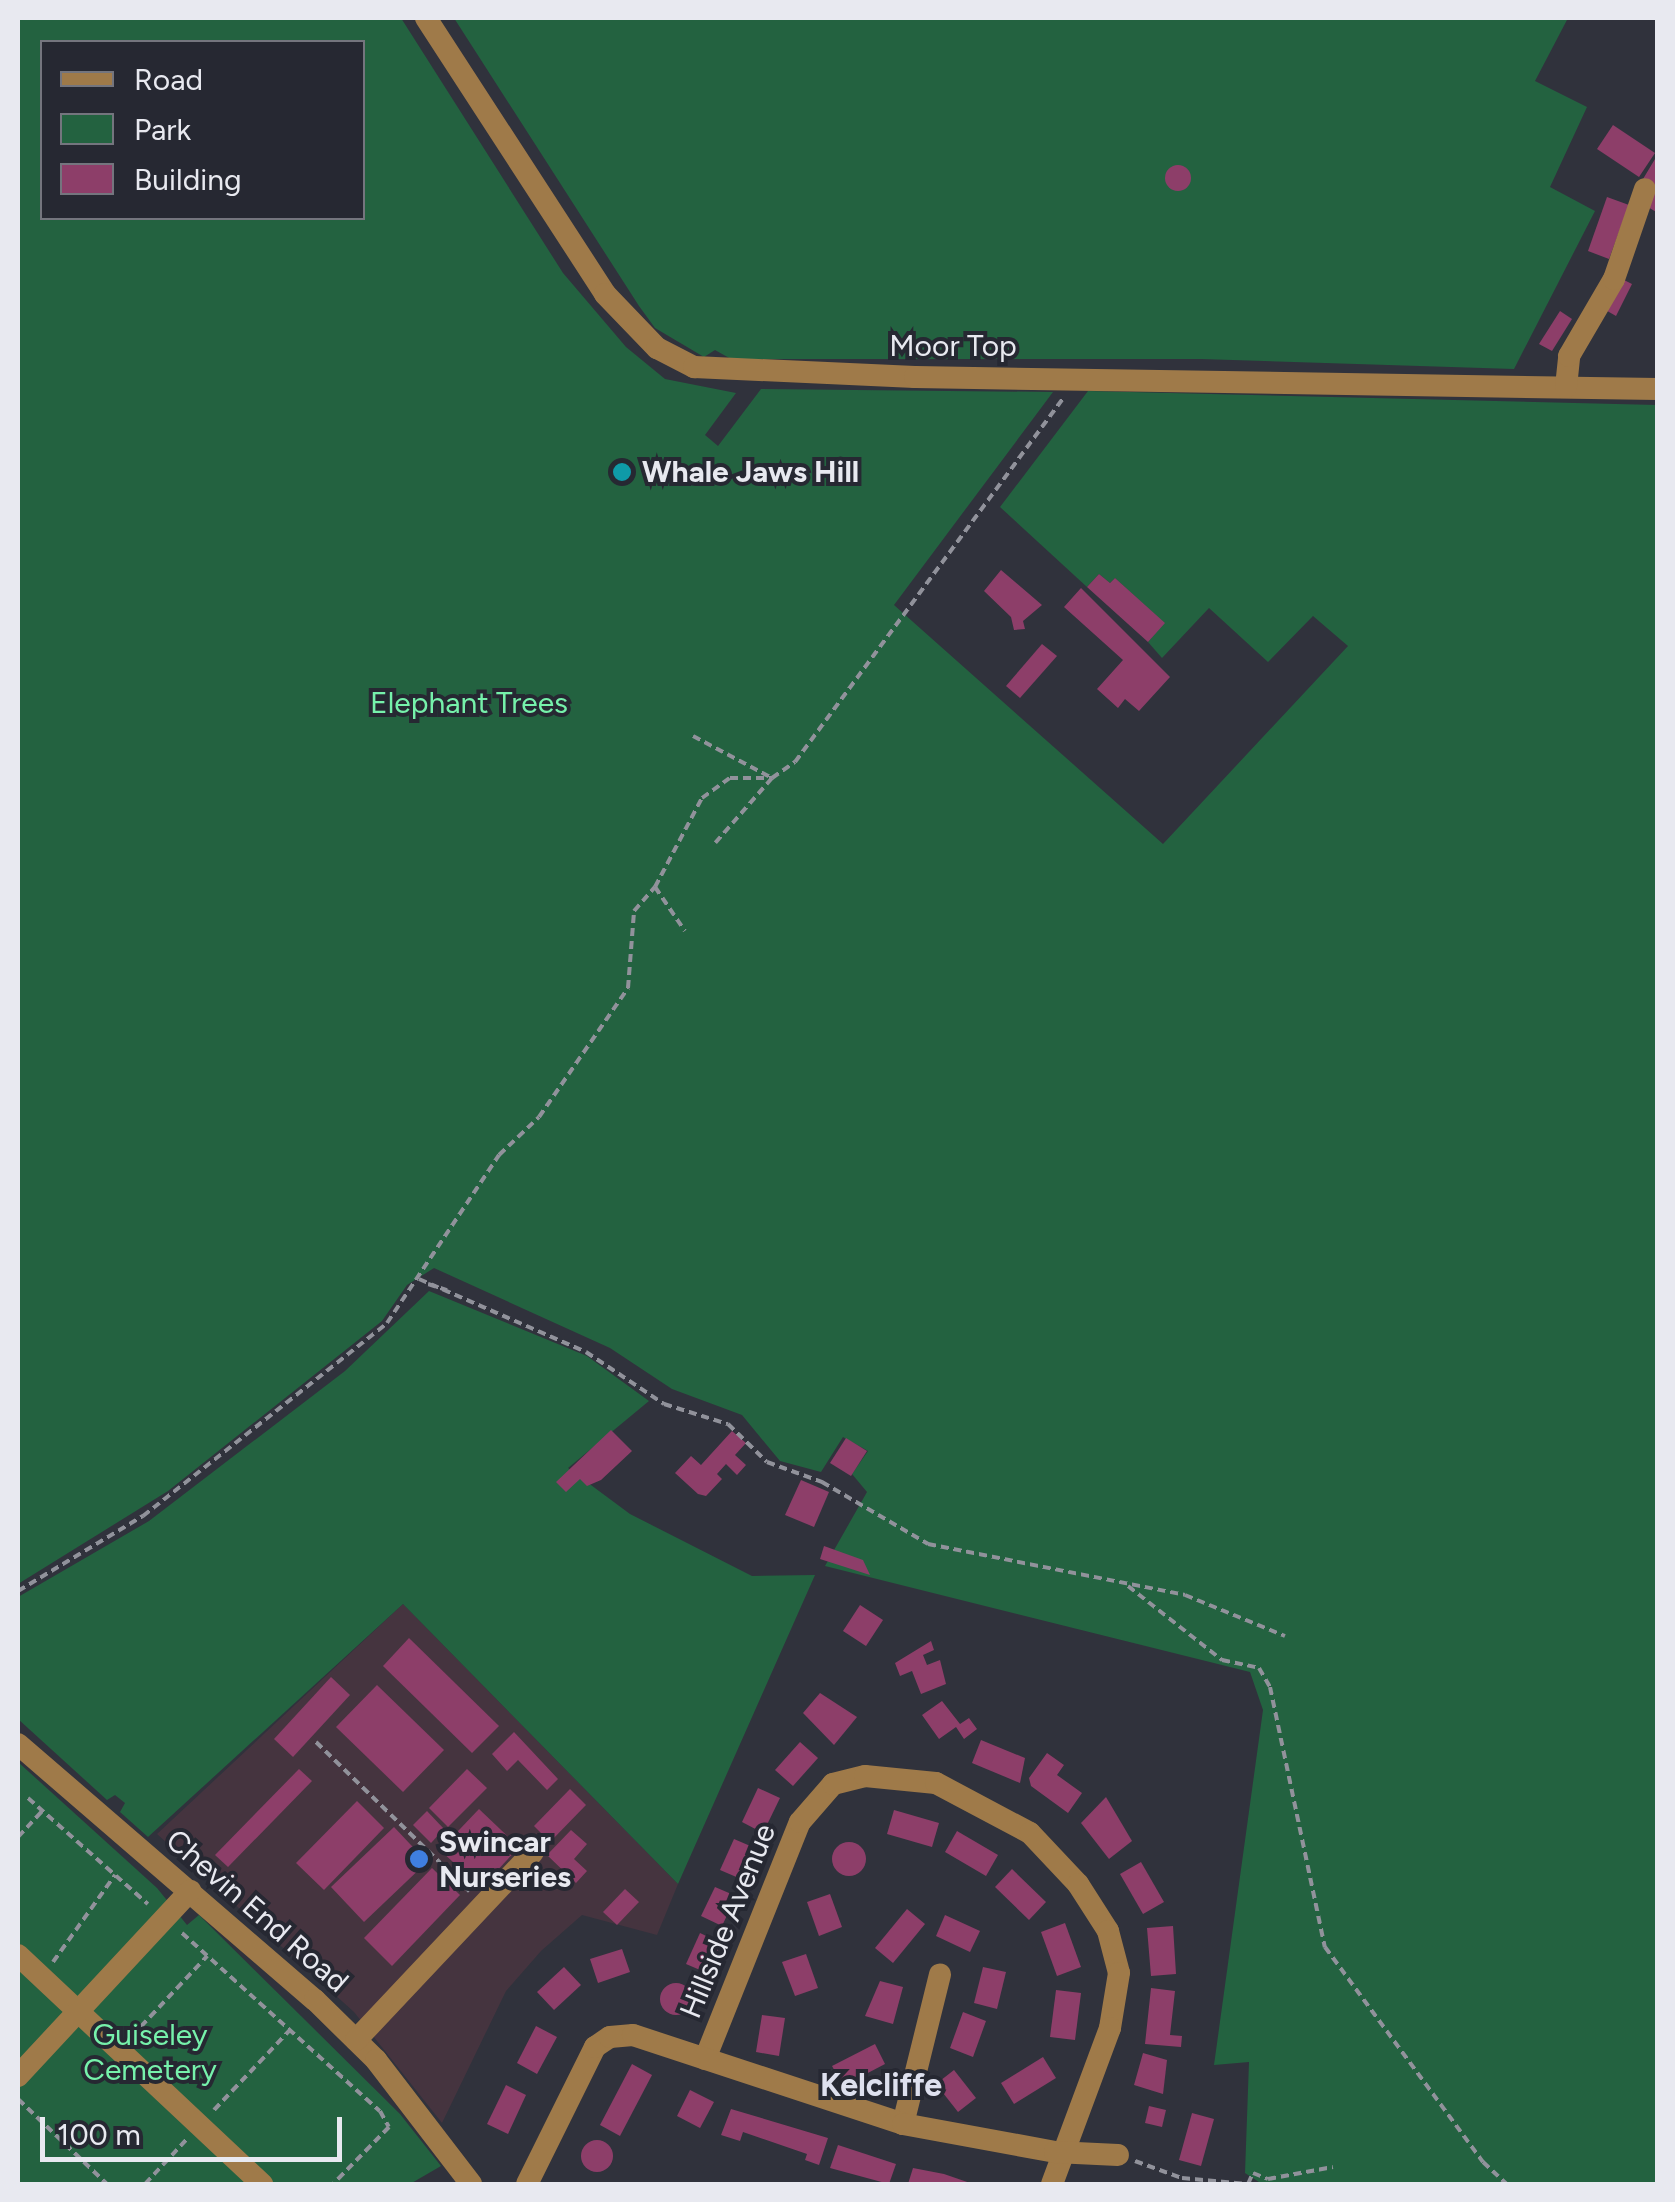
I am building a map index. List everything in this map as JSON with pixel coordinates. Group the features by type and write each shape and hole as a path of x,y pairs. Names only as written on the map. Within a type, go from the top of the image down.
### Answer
{"street":[{"name":"Moor Top","path":"426,18 605,294 658,348 694,367 755,373 1658,389"},
{"path":"1566,387 1569,356 1614,279 1645,189"},
{"name":"Chevin End Road","path":"18,1744 356,2040 471,2184"},
{"name":"Hillside Avenue","path":"705,2059 800,1822 833,1784 865,1776 936,1783 1030,1833 1078,1884 1108,1931 1119,1973 1110,2028 1070,2153 1052,2184"},
{"path":"356,2040 533,1852"},
{"path":"18,2076 190,1891"},
{"path":"18,1955 262,2184"},
{"path":"903,2124 940,1976"},
{"path":"527,2184 595,2048 610,2037 633,2035 903,2124 1070,2153 1118,2154"}],"path":[{"path":"715,843 772,778 794,762 1081,376"},
{"path":"692,736 772,778"},
{"path":"18,1591 143,1516 387,1323 499,1156 539,1117 628,988 629,926 656,887 679,834 715,785 730,778 772,778"},
{"path":"656,887 685,931"},
{"path":"419,1279 454,1290 586,1352 647,1395 728,1424 767,1462 822,1482 928,1544 1218,1604 1285,1636"},
{"path":"1124,1582 1222,1660 1259,1668 1270,1688 1324,1946 1507,2184"},
{"path":"316,1742 483,1904"},
{"path":"28,1798 380,2110 389,2127 333,2184"},
{"path":"18,1837 42,1811"},
{"path":"40,1977 116,1875"},
{"path":"119,2050 208,1956"},
{"path":"144,2184 290,2030"},
{"path":"18,2099 107,2184"},
{"path":"1118,2154 1182,2178 1247,2184 1254,2172 1268,2180 1332,2167"}],"shaded area":[{"name":"Swincar Nurseries","path":"403,1604 678,1884 657,1935 582,1915 541,1951 506,1991 442,2123 354,2012 157,1834"}],"green space":[{"name":"Elephant Trees","path":"18,18 401,18 563,273 626,347 665,379 736,393 705,435 718,446 761,389 1053,392 894,605 1163,844 1348,646 1313,616 1268,662 1209,608 1162,658 1148,642 1164,623 1115,578 1110,583 1099,574 1087,587 1000,507 1088,391 1657,405 1657,2184 1262,2184 1245,2173 1249,2062 1214,2065 1263,1710 1250,1672 825,1566 867,1492 852,1474 868,1451 843,1437 821,1472 780,1461 742,1415 672,1389 610,1348 434,1268 407,1285 382,1321 168,1491 18,1584"},
{"path":"454,18 1568,18 1535,81 1587,107 1550,187 1595,211 1514,369 1201,359 731,359 715,350 704,357 655,328"},
{"path":"429,1291 587,1356 649,1401 568,1468 630,1514 752,1576 815,1575 678,1884 403,1604 148,1837 120,1812 125,1803 115,1795 107,1800 18,1719 18,1597 149,1521 345,1371"},
{"name":"Guiseley Cemetery","path":"18,1762 157,1888 187,1925 199,1915 400,2114 441,2166 410,2184 18,2184"}],"building":[{"path":"1613,125 1655,153 1639,177 1597,149"},
{"path":"1658,154 1658,213 1646,206 1657,186 1643,179"},
{"path":"1178,165 1187,169 1191,178 1187,187 1178,191 1169,187 1165,178 1169,169"},
{"path":"1607,197 1629,205 1609,259 1588,251"},
{"path":"1618,277 1632,284 1616,316 1602,308"},
{"path":"1560,311 1572,319 1552,351 1539,344"},
{"path":"1001,570 1042,605 1023,621 1025,629 1014,630 1011,617 984,591"},
{"path":"1099,574 1110,583 1115,578 1165,623 1148,642 1087,587"},
{"path":"1081,588 1170,677 1139,711 1125,699 1118,708 1097,689 1123,660 1064,607"},
{"path":"1042,644 1057,656 1020,698 1006,686"},
{"path":"611,1430 632,1451 601,1480 587,1486 580,1479 566,1492 556,1482"},
{"path":"732,1431 746,1443 735,1455 746,1465 737,1475 726,1464 717,1474 722,1479 706,1496 698,1494 675,1473 691,1456 701,1465"},
{"path":"846,1438 867,1451 851,1476 830,1463"},
{"path":"801,1480 829,1492 814,1527 785,1515"},
{"path":"824,1546 863,1560 870,1575 820,1559"},
{"path":"860,1605 883,1620 866,1646 843,1631"},
{"path":"409,1638 499,1726 472,1753 383,1666"},
{"path":"931,1641 934,1650 923,1655 927,1665 940,1660 946,1684 921,1694 912,1671 900,1676 895,1663"},
{"path":"331,1677 350,1695 293,1757 274,1739"},
{"path":"377,1685 444,1750 403,1792 336,1727"},
{"path":"820,1693 857,1717 834,1745 803,1713"},
{"path":"942,1701 960,1724 969,1718 977,1729 964,1739 956,1727 939,1739 922,1715"},
{"path":"514,1732 558,1779 547,1790 518,1760 507,1771 492,1754"},
{"path":"981,1740 1025,1758 1020,1783 972,1763"},
{"path":"800,1742 818,1758 793,1786 775,1770"},
{"path":"1047,1753 1064,1765 1057,1775 1082,1793 1068,1813 1031,1786 1029,1778"},
{"path":"299,1769 312,1781 228,1867 215,1855"},
{"path":"467,1769 487,1788 448,1827 429,1808"},
{"path":"758,1788 780,1798 763,1833 742,1822"},
{"path":"570,1789 586,1805 550,1842 534,1826"},
{"path":"1106,1797 1132,1841 1109,1859 1081,1823"},
{"path":"357,1801 384,1828 324,1890 296,1863"},
{"path":"479,1809 519,1847 481,1888 440,1850"},
{"path":"894,1810 939,1823 932,1847 887,1834"},
{"path":"427,1811 444,1829 431,1843 413,1825"},
{"path":"394,1827 427,1862 364,1922 331,1887"},
{"path":"571,1830 587,1844 574,1859 587,1871 576,1883 547,1855"},
{"path":"957,1831 998,1855 986,1876 945,1852"},
{"path":"734,1839 755,1848 741,1879 720,1870"},
{"path":"849,1842 861,1847 866,1859 861,1871 849,1876 837,1871 832,1859 837,1847"},
{"path":"1141,1862 1164,1902 1143,1914 1120,1874"},
{"path":"432,1868 460,1895 392,1966 364,1938"},
{"path":"1012,1869 1046,1902 1029,1920 995,1887"},
{"path":"715,1887 736,1896 722,1926 701,1916"},
{"path":"625,1889 639,1902 617,1925 603,1912"},
{"path":"830,1894 842,1927 819,1936 807,1902"},
{"path":"907,1909 925,1924 893,1963 875,1948"},
{"path":"945,1915 980,1931 970,1952 936,1936"},
{"path":"1065,1923 1081,1967 1057,1976 1041,1932"},
{"path":"1173,1926 1176,1974 1151,1976 1147,1928"},
{"path":"700,1933 721,1943 707,1973 686,1964"},
{"path":"622,1949 630,1972 598,1983 590,1959"},
{"path":"806,1954 818,1988 795,1996 782,1962"},
{"path":"564,1967 581,1985 554,2010 537,1992"},
{"path":"983,1967 1006,1972 997,2009 974,2003"},
{"path":"880,1981 903,1987 893,2024 865,2016"},
{"path":"676,1983 687,1988 692,1999 687,2010 676,2015 665,2010 660,1999 665,1988"},
{"path":"1151,1988 1175,1991 1170,2035 1182,2036 1181,2047 1145,2044"},
{"path":"1056,1990 1081,1993 1075,2040 1050,2037"},
{"path":"963,2012 986,2021 973,2057 950,2048"},
{"path":"762,2015 785,2018 779,2056 756,2052"},
{"path":"536,2026 557,2037 537,2074 517,2063"},
{"path":"875,2044 885,2064 843,2086 832,2066"},
{"path":"1143,2053 1167,2060 1163,2094 1134,2085"},
{"path":"1043,2057 1056,2078 1014,2104 1001,2083"},
{"path":"632,2064 652,2075 620,2136 600,2125"},
{"path":"954,2070 976,2098 958,2112 936,2084"},
{"path":"506,2085 526,2095 508,2134 487,2124"},
{"path":"690,2090 714,2102 700,2128 677,2116"},
{"path":"1149,2106 1166,2110 1162,2127 1145,2123"},
{"path":"731,2109 828,2138 819,2165 805,2160 807,2154 743,2132 740,2141 721,2135"},
{"path":"1192,2113 1214,2119 1201,2166 1179,2160"},
{"path":"597,2140 608,2145 613,2156 608,2167 597,2172 586,2167 581,2156 586,2145"},
{"path":"838,2145 896,2164 889,2184 830,2168"},
{"path":"913,2168 944,2174 973,2184 908,2184"}],"place":[{"name":"Whale Jaws Hill","path":"622,472"},
{"name":"Swincar Nurseries","path":"419,1859"}],"district":[{"name":"Kelcliffe","path":"881,2085"}]}
